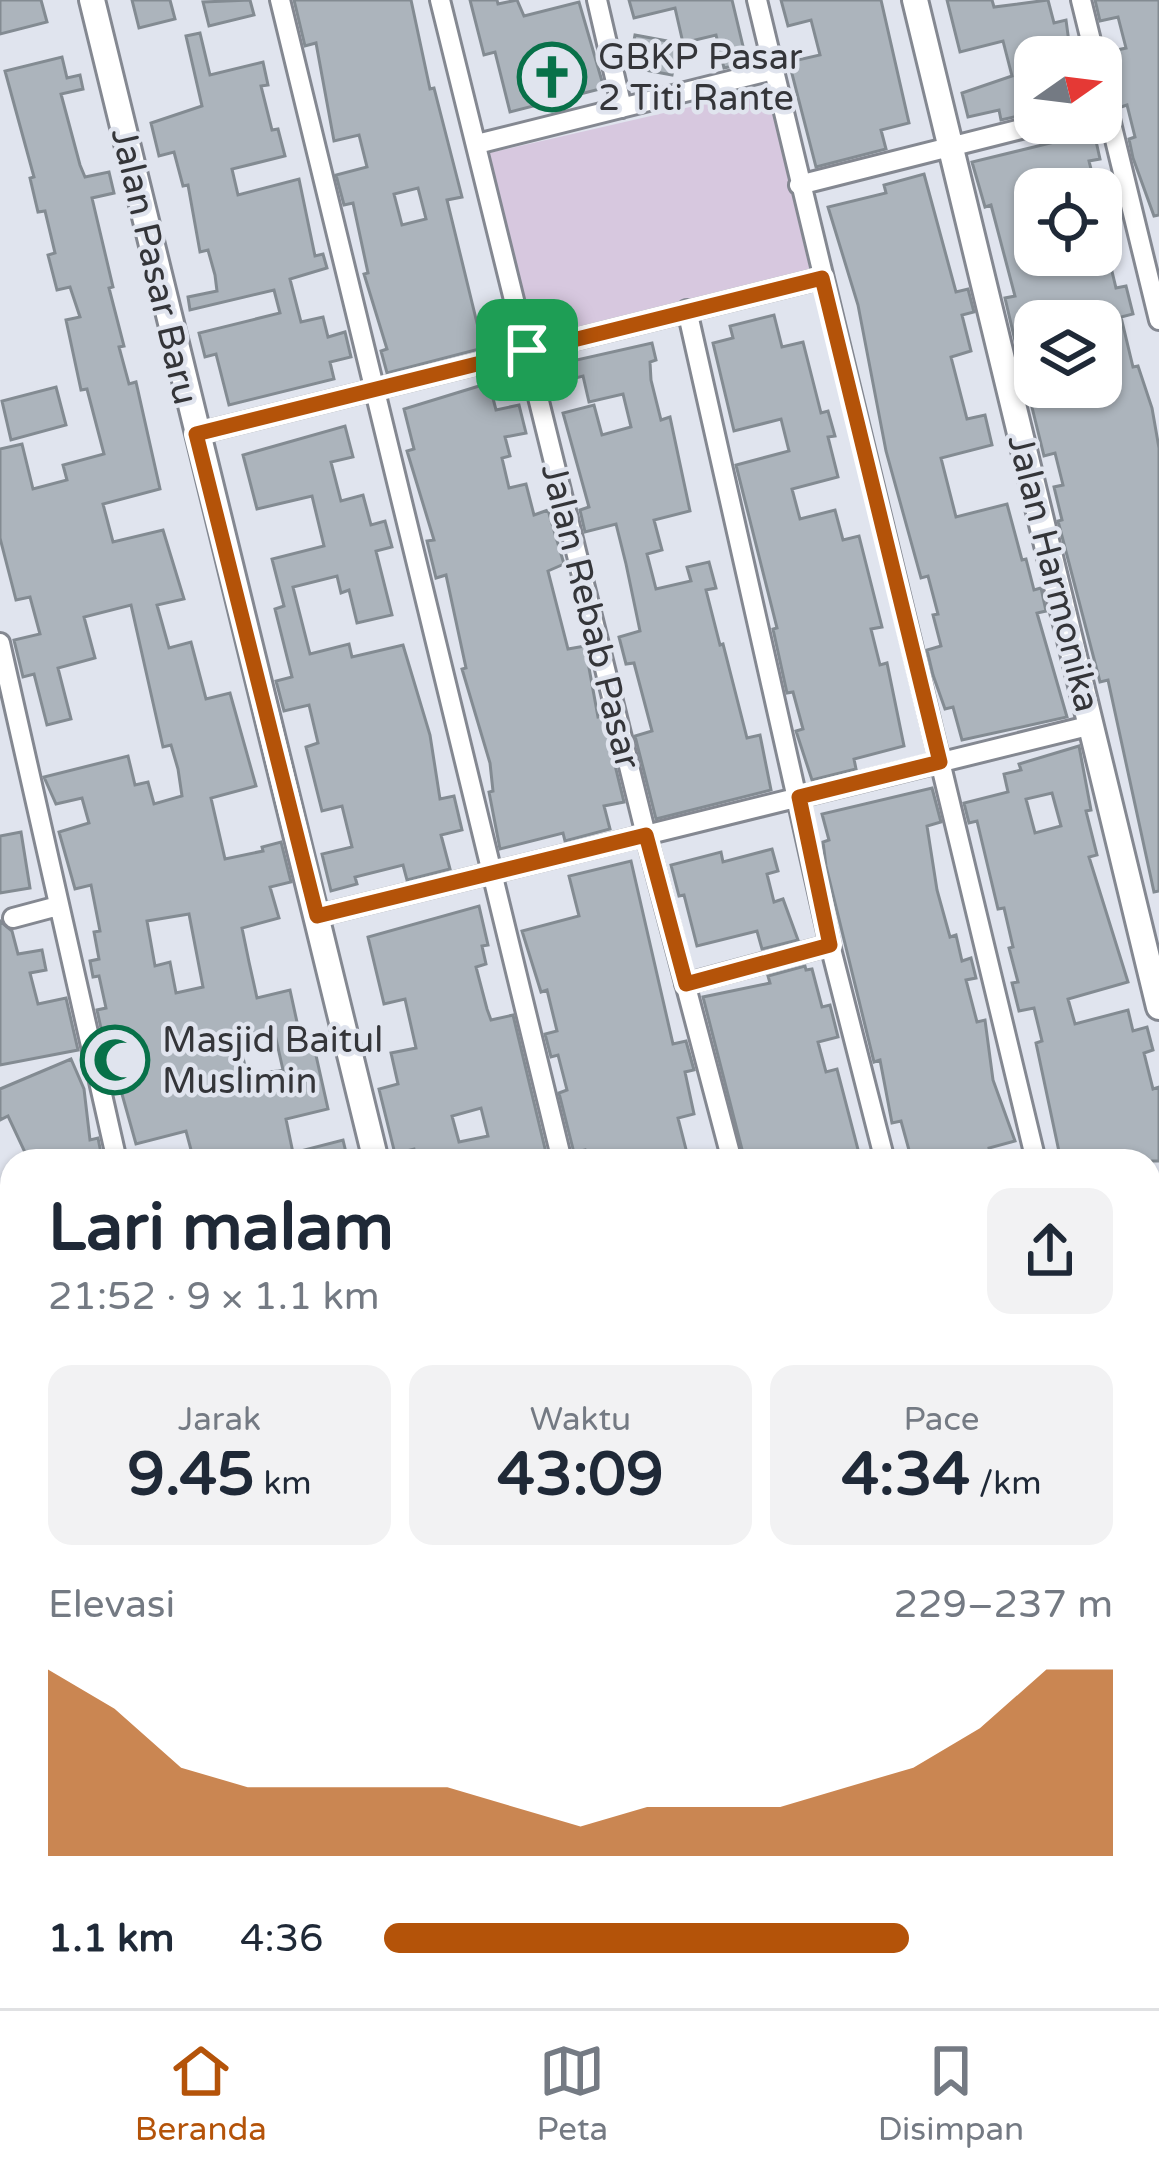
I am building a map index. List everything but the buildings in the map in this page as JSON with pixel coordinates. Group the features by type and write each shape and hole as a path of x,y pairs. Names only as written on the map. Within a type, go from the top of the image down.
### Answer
{"street":[{"name":"Jalan Pasar Baru","path":"92,0 373,1149"},
{"path":"280,0 559,1149"},
{"name":"Jalan Rebab Pasar","path":"440,0 646,835 729,1149"},
{"path":"596,0 622,108"},
{"path":"757,0 1033,1149"},
{"name":"Jalan Harmonika","path":"915,0 1159,1007"},
{"path":"1081,0 1090,36"},
{"path":"477,144 773,70"},
{"path":"799,185 1014,131"},
{"path":"1113,144 1159,320"},
{"path":"196,434 822,278"},
{"path":"687,310 830,945 882,1149"},
{"path":"0,643 114,1149"},
{"path":"317,916 1091,725"},
{"path":"14,918 58,906"},
{"path":"686,984 830,945"}],"shaded area":[{"path":"768,89 810,271 533,344 489,153"}],"place":[{"name":"GBKP Pasar 2 Titi Rante","path":"552,77"},
{"name":"Masjid Baitul Muslimin","path":"115,1060"}],"route":[{"path":"822,278 940,762 799,797 830,945 686,984 646,835 317,916 196,434 527,350 822,278"}]}
